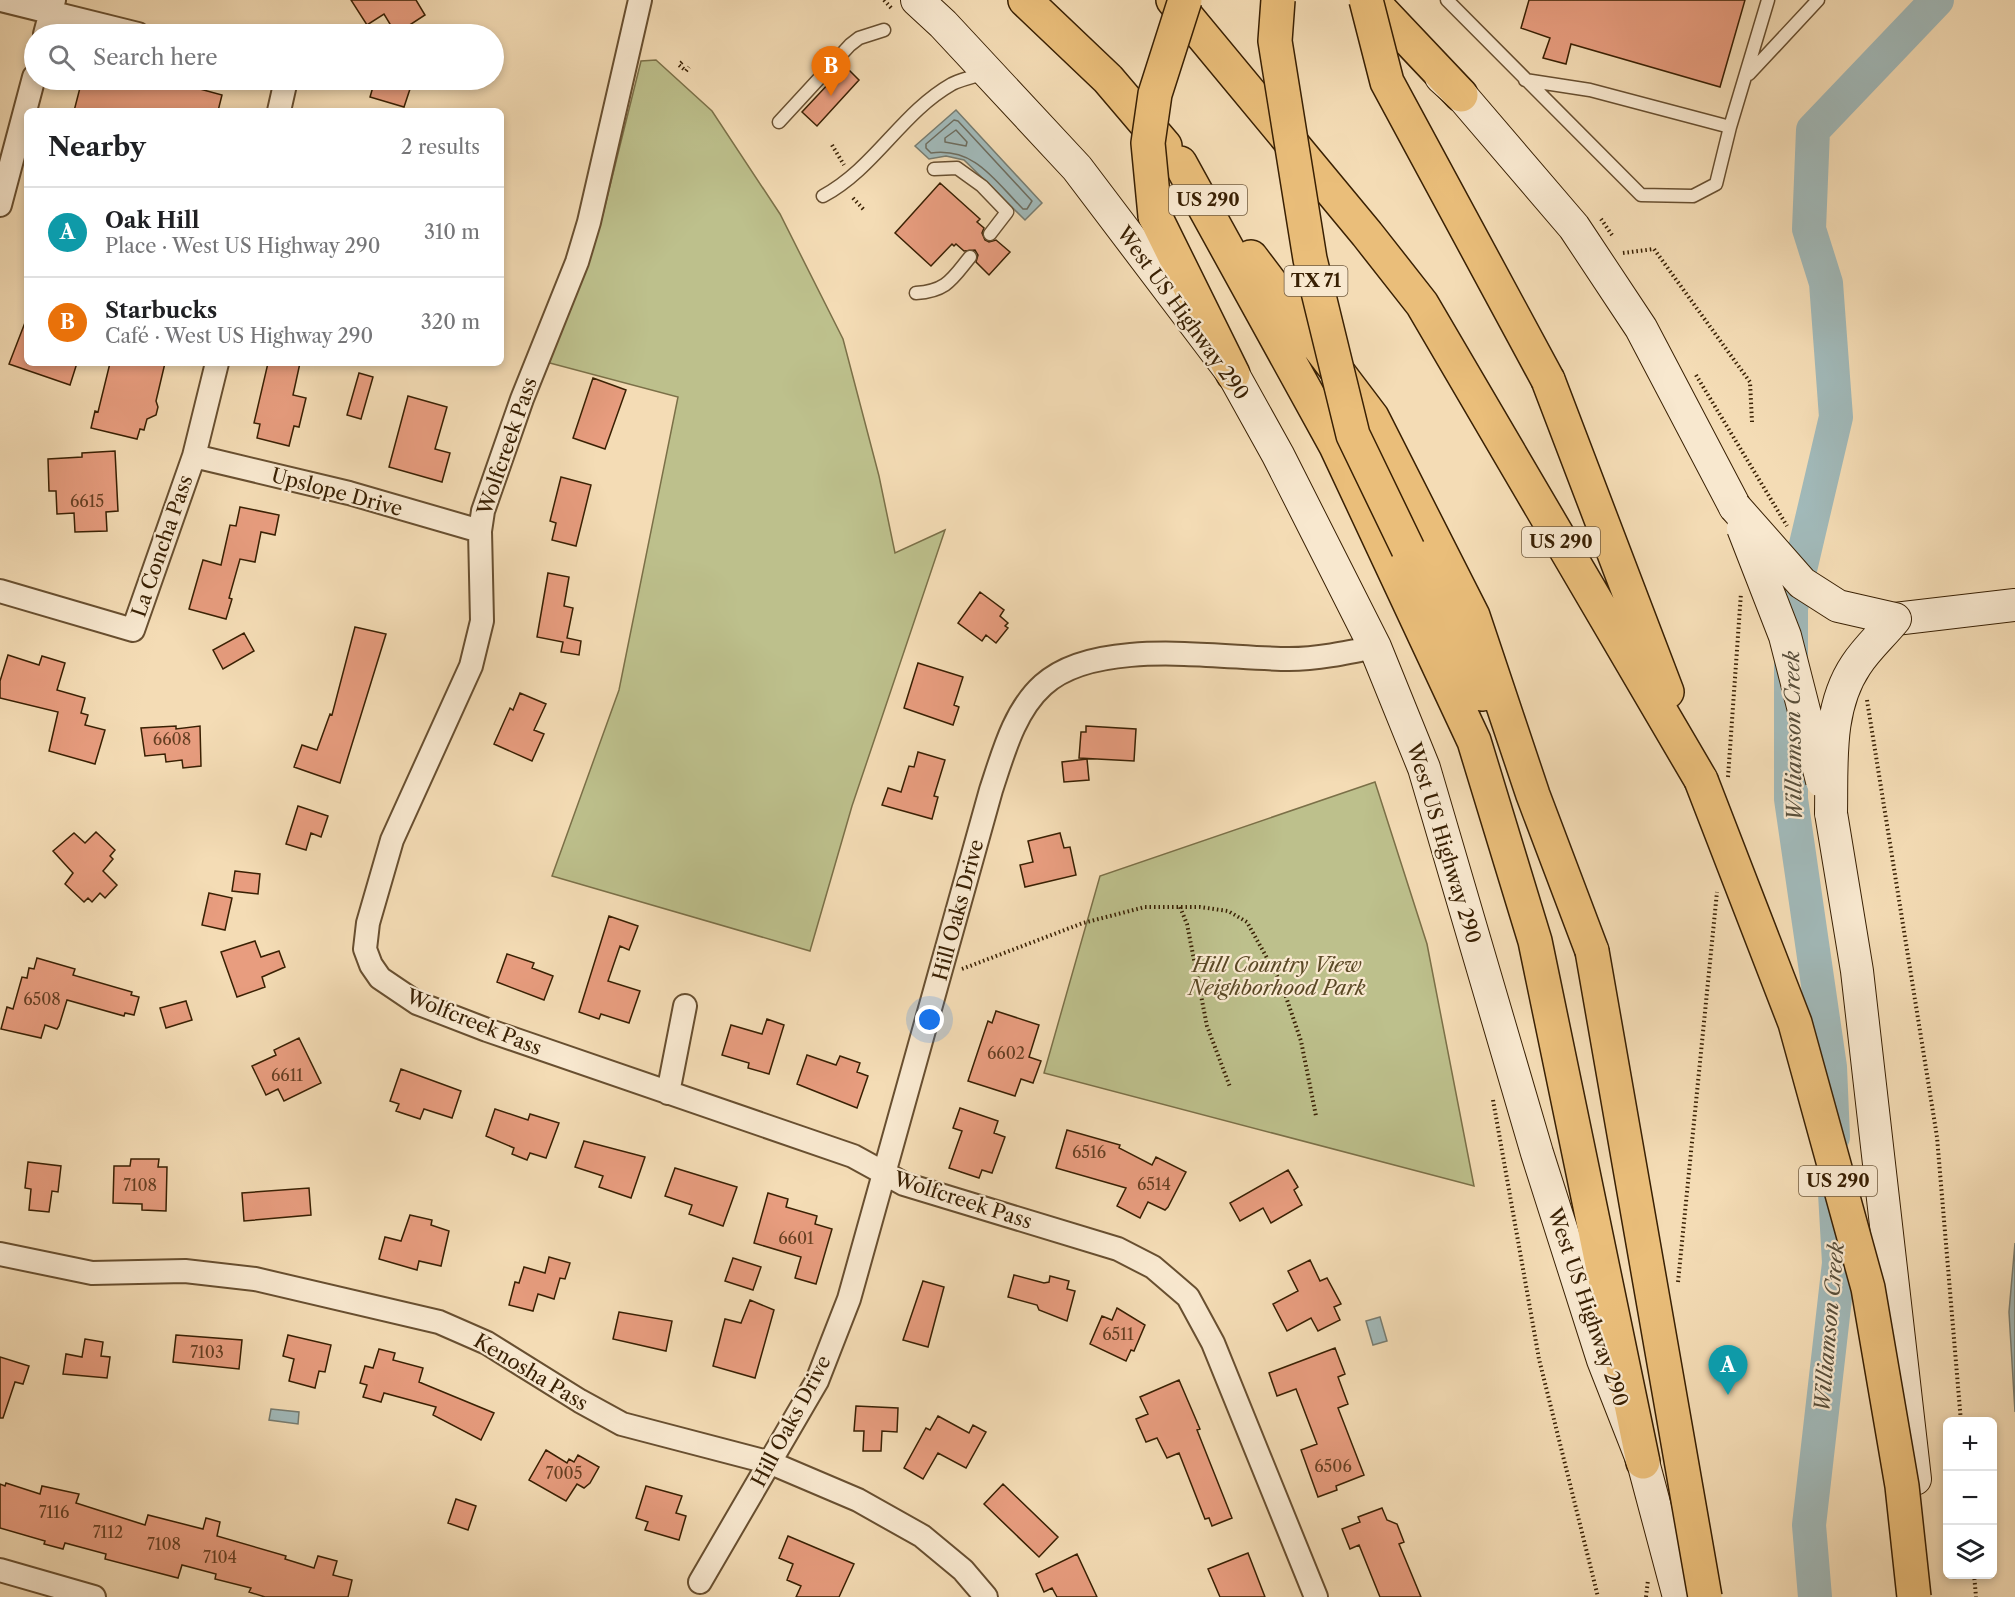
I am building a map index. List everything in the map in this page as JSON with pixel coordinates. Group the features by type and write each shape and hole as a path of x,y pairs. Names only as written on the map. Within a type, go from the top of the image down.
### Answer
{"main road":[{"name":"US 290","path":"1025,0 1108,80 1180,163 1372,417 1473,616 1533,795 1592,951 1705,1597"},
{"name":"US 290","path":"1173,0 1422,304 1714,783 1795,1023 1868,1288 1902,1486 1914,1597"},
{"path":"1185,0 1155,94 1148,143 1155,216 1233,374"},
{"name":"TX 71","path":"1278,0 1275,41 1310,259 1353,435 1533,795"},
{"path":"1354,0 1461,95"},
{"path":"1366,0 1387,82 1548,380 1714,783"},
{"path":"1371,0 1461,95 1574,227 1641,328 1735,507 1785,636 1831,813 1857,971 1929,1597"},
{"name":"West US Highway 290","path":"908,8 988,72 1077,168 1233,374 1278,455 1374,647 1424,768 1537,1153 1603,1360 1643,1462 1679,1597"},
{"path":"1180,163 1336,446 1474,741 1535,941 1643,1462"},
{"path":"1735,507 1802,584 1838,606 1895,619 2015,605"},
{"path":"1831,813 1832,750 1837,705 1856,665 1895,619"}],"street":[{"path":"1,0 50,16 89,24"},
{"name":"Wolfcreek Pass","path":"640,0 589,222 577,262 522,399 483,512 480,531 482,621 471,666 392,840 368,923 365,950 371,965 380,978 417,1003 668,1093 853,1156 904,1184 1118,1250 1153,1267 1188,1297 1213,1343 1316,1597"},
{"path":"26,108 31,90"},
{"path":"280,108 284,90"},
{"path":"0,205 24,115"},
{"name":"La Concha Pass","path":"0,591 133,630 194,456 216,366"},
{"name":"Upslope Drive","path":"194,456 349,493 480,531"},
{"name":"Hill Oaks Drive","path":"700,1582 817,1382 849,1299 882,1172 1004,754 1020,716 1043,685 1082,664 1133,655 1161,653 1291,659 1374,647"},
{"path":"668,1093 685,1006"},
{"name":"Kenosha Pass","path":"0,1254 92,1273 185,1271 255,1278 440,1322 487,1342 580,1401 622,1424 771,1463 858,1500 922,1536 963,1570 986,1597"},
{"path":"0,1570 94,1597"}],"lane":[{"path":"1447,0 1641,195 1693,196 1716,184 1730,127 1768,0"},
{"path":"1747,76 1818,0"},
{"path":"779,122 850,45 859,38 884,30"},
{"path":"823,196 856,175 919,109 953,83 988,72"},
{"path":"1525,80 1590,90 1730,127"},
{"path":"934,169 957,168 982,186 1007,212 990,234"},
{"path":"916,293 931,292 947,286 970,256"}],"path":[{"path":"884,0 908,8"},
{"path":"682,62 679,65 686,71 689,67"},
{"path":"832,145 846,168"},
{"path":"852,198 865,211"},
{"path":"1623,253 1654,249 1661,258 1750,382 1752,422"},
{"path":"1714,783 1741,587"},
{"path":"1677,1283 1718,881"},
{"path":"940,977 1083,923 1145,907 1200,907 1228,911 1246,922 1282,986 1301,1041 1316,1116"},
{"path":"1180,907 1187,924 1206,1026 1230,1087"},
{"path":"1492,1092 1539,1359 1598,1597"},
{"path":"1974,1579 1976,1597"}],"green space":[{"path":"656,60 712,111 780,214 843,339 879,476 895,553 945,530 852,806 810,951 552,876 619,690 678,397 546,362 580,282 603,214 641,61"},
{"name":"Hill Country View Neighborhood Park","path":"1375,782 1427,944 1474,1186 1044,1073 1100,876"}],"water":[{"path":"956,110 1042,203 1025,220 964,160 946,156 929,159 915,146"},
{"path":"2015,1243 2015,1412 2009,1312"},
{"path":"1380,1317 1387,1341 1373,1345 1366,1321"},
{"path":"271,1409 299,1412 298,1424 269,1420"}],"building":[{"path":"351,0 416,0 425,15 411,24 390,24 384,14 366,24"},
{"path":"1529,0 1745,0 1720,87 1571,44 1566,64 1543,58 1550,38 1521,28"},
{"path":"845,66 859,80 817,126 802,112"},
{"path":"79,90 204,90 222,95 219,108 75,108"},
{"path":"372,90 410,90 404,107 370,97"},
{"path":"940,183 980,219 977,222 984,228 982,233 985,240 989,242 996,240 1010,252 989,275 976,262 978,255 975,250 964,251 956,244 954,246 952,244 931,266 895,233"},
{"path":"24,325 24,366 76,366 70,385 9,364"},
{"path":"109,366 164,366 156,401 158,407 156,415 147,419 144,430 140,429 137,439 91,428 95,411 98,412"},
{"path":"267,366 299,366 293,395 306,398 299,427 294,426 289,446 257,438 260,424 254,423"},
{"path":"359,373 373,377 361,419 347,415"},
{"path":"593,378 626,390 605,449 573,438"},
{"path":"408,396 447,407 435,449 450,453 442,482 389,467"},
{"path":"115,451 118,511 106,512 107,531 75,532 74,513 57,514 56,491 49,491 48,459 82,457 82,453"},
{"path":"561,477 591,485 576,546 552,540 556,523 550,521"},
{"path":"240,507 279,515 275,535 261,532 255,562 240,559 229,598 232,599 226,619 189,609 203,560 221,565 230,525 236,526"},
{"path":"548,573 569,577 564,606 573,608 567,638 581,641 579,655 561,652 563,642 537,637"},
{"path":"980,592 1004,610 1000,616 1008,623 1005,626 1008,628 996,643 986,635 982,641 958,623"},
{"path":"355,627 386,634 340,783 294,767 302,745 317,750 330,714 332,715"},
{"path":"244,633 254,651 223,669 213,650"},
{"path":"8,655 39,665 42,656 65,663 57,690 85,698 81,713 88,715 85,725 105,730 95,764 49,751 58,712 0,698 0,681"},
{"path":"918,663 963,677 954,705 959,707 953,725 904,708"},
{"path":"520,693 546,704 534,730 544,734 532,761 494,744 510,708 513,710"},
{"path":"176,726 176,729 200,726 201,766 183,768 182,760 166,762 165,754 145,756 141,728"},
{"path":"1086,726 1136,729 1134,761 1079,758 1081,732 1086,732"},
{"path":"918,752 945,760 934,796 938,797 932,819 882,805 888,788 901,792 909,766 914,767"},
{"path":"1087,759 1089,780 1064,782 1062,762"},
{"path":"298,806 328,816 321,837 311,833 306,850 286,844"},
{"path":"96,832 115,850 110,856 113,859 103,871 117,885 105,898 100,893 92,902 88,898 84,902 65,884 73,873 53,851 74,833 85,843"},
{"path":"1060,833 1064,848 1070,847 1076,875 1025,887 1020,865 1033,862 1028,841"},
{"path":"235,871 260,874 258,894 232,891"},
{"path":"209,893 232,898 225,930 202,925"},
{"path":"609,916 638,926 629,950 620,946 608,981 640,991 629,1023 601,1014 599,1019 579,1012"},
{"path":"255,941 261,957 279,951 285,967 262,977 265,987 237,997 221,952"},
{"path":"507,954 534,963 532,968 553,976 544,1000 497,982"},
{"path":"37,958 75,969 73,975 132,992 131,995 139,997 134,1015 125,1013 124,1016 67,1000 57,1029 45,1025 41,1038 1,1029 7,1007 13,1009 22,977 27,978 29,968 34,969"},
{"path":"186,1001 192,1020 166,1028 160,1008"},
{"path":"996,1011 1039,1025 1029,1057 1041,1061 1033,1083 1021,1079 1015,1096 968,1081 988,1021 992,1023"},
{"path":"767,1019 784,1025 769,1074 748,1068 749,1063 722,1055 731,1025 762,1034"},
{"path":"299,1038 321,1083 284,1101 278,1089 266,1095 252,1066 276,1055 274,1050"},
{"path":"807,1055 836,1065 840,1056 860,1063 857,1072 868,1076 857,1108 797,1084"},
{"path":"401,1069 461,1091 452,1118 424,1109 420,1119 396,1111 399,1104 390,1101"},
{"path":"960,1108 998,1121 994,1133 1005,1137 992,1173 982,1170 979,1178 949,1168 962,1131 953,1128"},
{"path":"495,1109 528,1120 530,1114 559,1123 546,1158 530,1153 527,1160 512,1154 514,1148 486,1136"},
{"path":"1067,1130 1120,1145 1119,1148 1152,1165 1156,1157 1186,1172 1168,1207 1165,1210 1148,1202 1140,1218 1117,1206 1126,1188 1056,1168"},
{"path":"584,1141 645,1157 631,1198 599,1187 603,1176 575,1167"},
{"path":"131,1159 159,1159 158,1167 167,1167 166,1211 142,1210 142,1204 113,1203 114,1166 130,1166"},
{"path":"28,1162 61,1166 58,1192 52,1191 49,1212 29,1210 31,1189 25,1188"},
{"path":"675,1168 737,1187 723,1226 689,1214 692,1205 665,1196"},
{"path":"1288,1170 1298,1187 1294,1190 1302,1205 1271,1223 1263,1208 1240,1221 1230,1203"},
{"path":"309,1188 311,1215 244,1221 242,1193"},
{"path":"768,1193 788,1199 786,1207 817,1216 815,1224 832,1229 816,1284 795,1278 801,1257 754,1243"},
{"path":"410,1215 432,1220 431,1225 449,1231 441,1266 419,1261 417,1270 379,1259 385,1237 401,1241"},
{"path":"549,1257 570,1263 565,1279 560,1278 554,1299 538,1294 533,1311 509,1305 515,1282 519,1283 524,1267 545,1273"},
{"path":"733,1258 761,1267 753,1290 725,1281"},
{"path":"1310,1260 1320,1281 1327,1278 1341,1304 1334,1307 1340,1320 1318,1331 1311,1318 1287,1331 1273,1304 1298,1291 1288,1271"},
{"path":"1014,1275 1044,1283 1049,1282 1050,1276 1069,1281 1067,1289 1075,1291 1067,1321 1039,1310 1037,1305 1008,1297"},
{"path":"923,1281 944,1287 928,1347 903,1340"},
{"path":"750,1300 774,1310 755,1378 713,1366 725,1319 741,1323"},
{"path":"1117,1308 1145,1325 1134,1351 1131,1350 1126,1361 1090,1344 1102,1316 1112,1320"},
{"path":"619,1312 672,1321 666,1351 613,1339"},
{"path":"176,1335 242,1340 239,1369 173,1362"},
{"path":"288,1335 331,1345 325,1372 319,1371 315,1388 289,1381 294,1359 283,1356"},
{"path":"85,1339 103,1342 101,1356 110,1357 107,1378 63,1374 66,1354 82,1357"},
{"path":"1335,1348 1345,1374 1338,1377 1348,1404 1338,1408 1364,1475 1336,1486 1337,1490 1318,1497 1301,1450 1317,1444 1296,1389 1277,1396 1269,1373"},
{"path":"379,1349 395,1353 393,1360 423,1368 419,1382 494,1413 481,1440 433,1415 436,1407 384,1393 381,1402 363,1397 367,1385 360,1383 365,1366 373,1368"},
{"path":"0,1357 29,1366 23,1384 15,1382 3,1418 0,1418"},
{"path":"1179,1380 1200,1429 1197,1430 1232,1518 1212,1526 1209,1518 1205,1519 1179,1453 1167,1458 1157,1438 1146,1442 1136,1419 1148,1414 1140,1397"},
{"path":"856,1406 898,1408 897,1432 882,1431 881,1451 863,1451 864,1431 854,1431"},
{"path":"938,1416 969,1433 973,1425 986,1432 966,1468 938,1453 923,1479 904,1468 926,1428 930,1430"},
{"path":"546,1450 567,1463 569,1459 574,1462 578,1455 599,1467 590,1483 584,1488 577,1484 566,1501 529,1480"},
{"path":"6,1483 40,1494 42,1486 79,1494 76,1503 145,1525 148,1515 203,1529 206,1518 220,1522 217,1536 286,1556 285,1559 314,1568 318,1556 337,1561 333,1575 352,1580 348,1597 265,1597 249,1592 251,1588 215,1579 216,1574 182,1565 178,1578 105,1559 106,1554 65,1543 63,1549 44,1544 45,1541 0,1528 0,1484 5,1486"},
{"path":"1003,1484 1058,1537 1039,1557 984,1504"},
{"path":"646,1486 682,1496 676,1513 686,1516 679,1540 645,1530 648,1522 636,1518"},
{"path":"456,1499 476,1506 468,1530 448,1523"},
{"path":"1382,1508 1387,1520 1397,1524 1404,1542 1399,1544 1421,1597 1380,1597 1359,1545 1350,1549 1342,1529 1360,1522 1358,1517"},
{"path":"788,1536 854,1564 839,1597 796,1597 801,1586 787,1580 793,1564 779,1558"},
{"path":"1248,1553 1265,1597 1220,1597 1208,1569"},
{"path":"1077,1554 1097,1597 1057,1597 1052,1588 1044,1592 1036,1574"}],"waterway":[{"name":"Williamson Creek","path":"1833,1137 1830,1067 1791,799 1791,608 1836,417 1826,283 1809,229 1813,130 1937,0"},
{"name":"Williamson Creek","path":"1815,1597 1809,1525 1839,1263 1835,1193"}],"place":[{"name":"Starbucks","path":"831,96"},
{"name":"Oak Hill","path":"1728,1395"}]}
